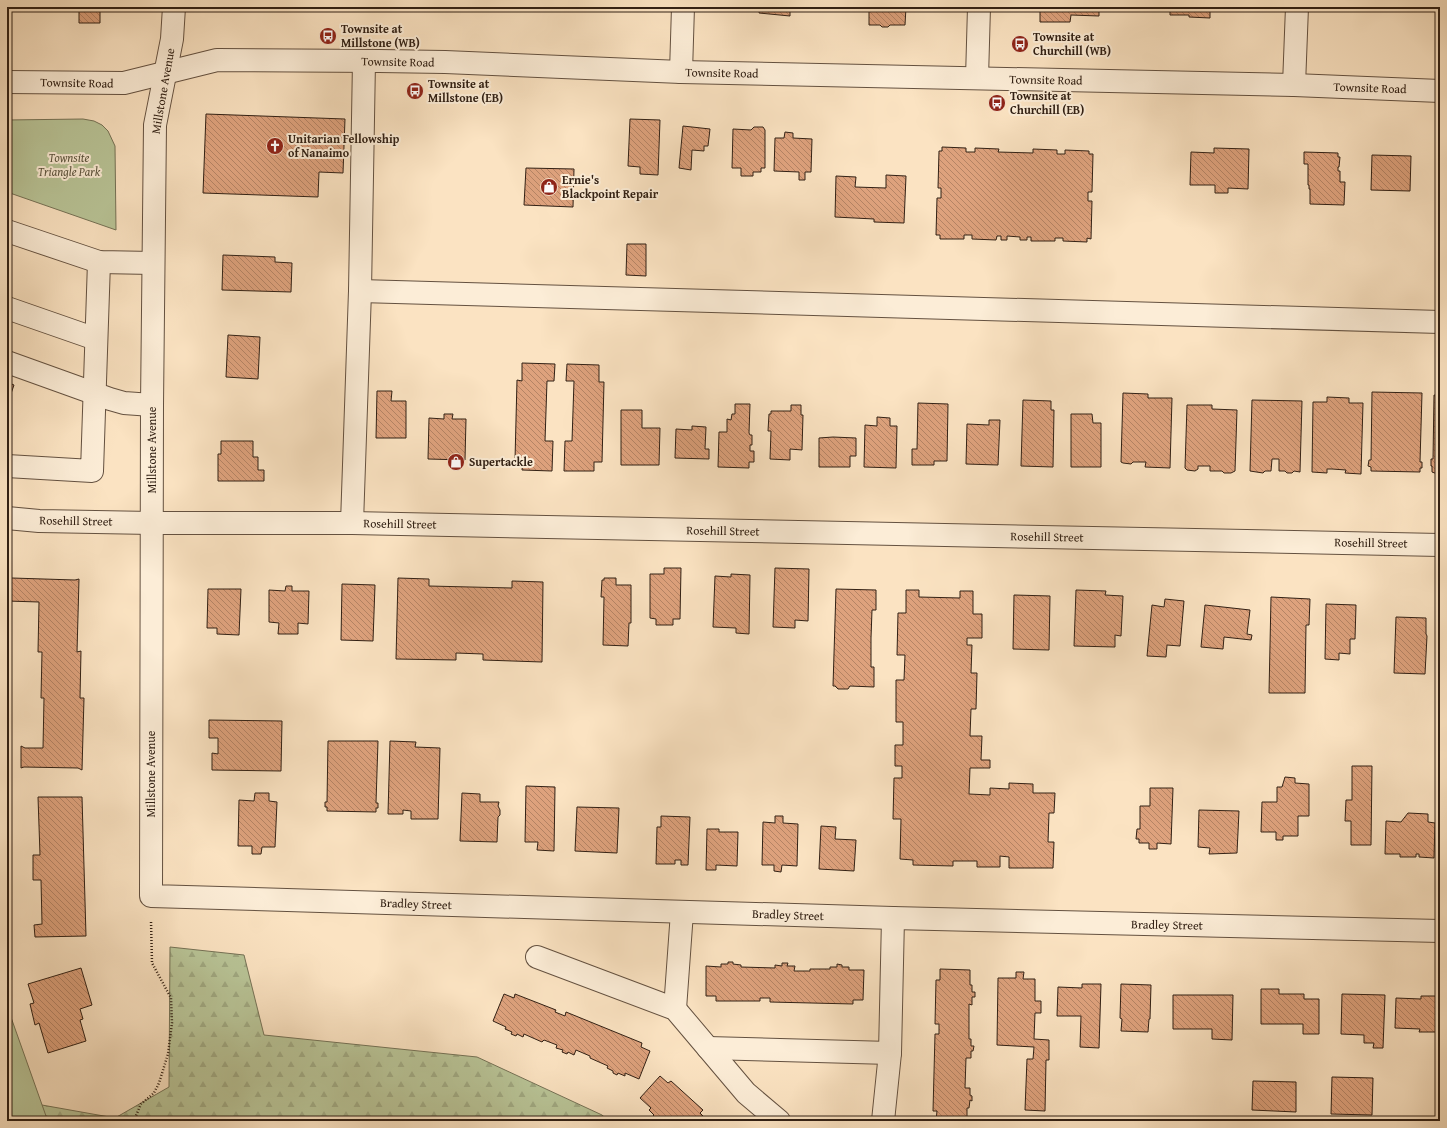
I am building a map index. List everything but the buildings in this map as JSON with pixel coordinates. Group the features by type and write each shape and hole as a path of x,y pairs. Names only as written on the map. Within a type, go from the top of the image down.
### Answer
{"street":[{"name":"Millstone Avenue","path":"151,896 152,404 155,125 174,27 174,7"},
{"path":"681,72 683,7"},
{"path":"977,78 980,7"},
{"path":"1294,85 1297,7"},
{"name":"Townsite Road","path":"7,82 124,83 166,74 217,60 445,62 681,72 1294,85 1440,91"},
{"path":"352,524 360,291 364,61"},
{"path":"7,231 99,262 154,263"},
{"path":"7,466 92,471 99,262"},
{"path":"360,291 1440,322"},
{"path":"7,308 96,339"},
{"path":"7,362 124,403 152,404"},
{"name":"Rosehill Street","path":"7,518 39,521 352,524 1440,545"},
{"name":"Bradley Street","path":"151,896 894,918 1440,931"},
{"path":"675,1009 682,912"},
{"path":"883,1121 890,1053 894,918"},
{"path":"537,957 675,1009 746,1093 779,1121"},
{"path":"708,1048 890,1053"}],"path":[{"path":"136,1121 134,1118 141,1104 154,1093 159,1083 168,1054 172,1023 171,998 152,964 151,896"}],"green space":[{"name":"Townsite Triangle Park","path":"83,119 94,121 102,125 108,131 115,146 116,230 7,192 7,120"},
{"path":"170,947 244,955 264,1035 477,1057 602,1115 609,1121 7,1121 7,1053 25,1102 115,1118 169,1087"},
{"path":"7,1006 46,1116 65,1121 7,1121"}],"place":[{"name":"Townsite at Millstone (WB)","path":"328,36"},
{"name":"Townsite at Churchill (WB)","path":"1020,44"},
{"name":"Townsite at Millstone (EB)","path":"415,91"},
{"name":"Townsite at Churchill (EB)","path":"997,103"},
{"name":"Unitarian Fellowship of Nanaimo","path":"275,146"},
{"name":"Ernie's Blackpoint Repair","path":"549,187"},
{"name":"Supertackle","path":"456,462"}]}
